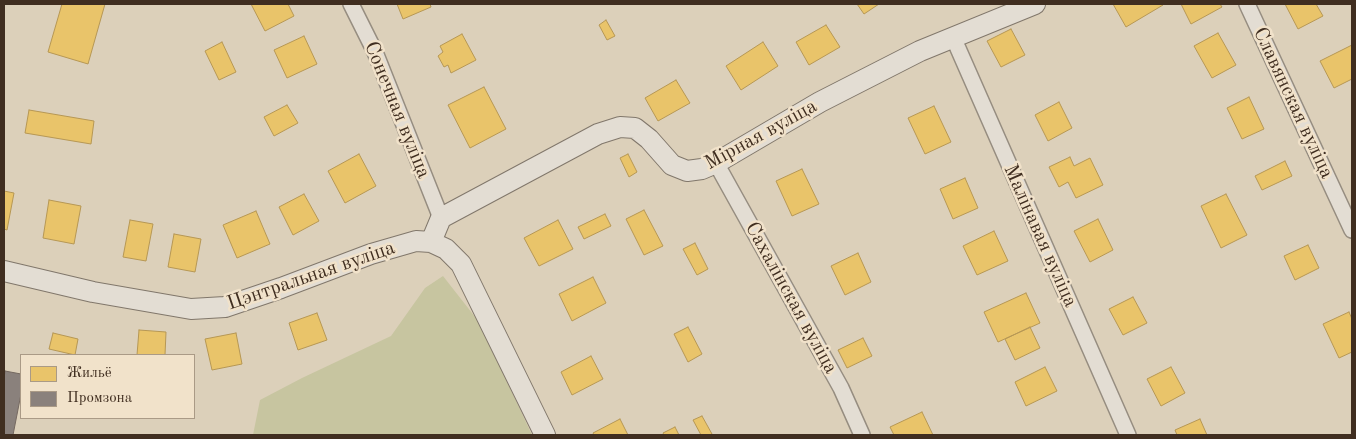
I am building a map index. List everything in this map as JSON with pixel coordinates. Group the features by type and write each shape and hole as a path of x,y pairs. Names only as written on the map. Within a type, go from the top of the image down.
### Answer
{"street":[{"name":"Сонечная вуліца","path":"352,4 374,52 440,218"},
{"name":"Мірная вуліца","path":"440,218 598,134 620,126 635,128 672,165 688,171 702,169 716,163 820,102 920,51 1035,4"},
{"name":"Славянская вуліца","path":"1247,4 1352,230"},
{"name":"Малінавая вуліца","path":"952,37 1128,435"},
{"name":"Сахалінская вуліца","path":"716,163 841,388 862,435"},
{"path":"440,218 436,244 446,249 461,264 545,435"},
{"name":"Цэнтральная вуліца","path":"4,271 93,292 190,309 225,306 281,288 371,254 416,241 436,244"}],"shaded area":[{"path":"443,276 479,322 532,435 253,435 260,400 391,336 425,288"}],"building: Жильё":[{"path":"62,4 105,4 88,64 48,52"},
{"path":"251,4 288,4 294,16 265,31"},
{"path":"397,4 430,4 431,7 403,19"},
{"path":"857,4 879,4 864,14"},
{"path":"1113,4 1163,4 1163,5 1126,27"},
{"path":"1181,4 1220,4 1222,7 1191,24"},
{"path":"1285,4 1316,4 1323,16 1298,29"},
{"path":"606,20 615,36 607,40 599,25"},
{"path":"826,25 840,47 809,65 796,42"},
{"path":"1011,29 1025,55 1001,67 987,41"},
{"path":"1218,33 1236,65 1212,78 1194,46"},
{"path":"462,34 476,60 451,73 448,65 444,67 438,56 443,52 440,46"},
{"path":"304,36 317,64 287,78 274,50"},
{"path":"222,42 236,72 219,80 205,51"},
{"path":"763,42 778,66 741,90 726,66"},
{"path":"1352,45 1352,79 1334,88 1320,61"},
{"path":"676,80 690,103 658,121 645,98"},
{"path":"484,87 506,129 470,148 448,105"},
{"path":"1249,97 1264,129 1242,139 1227,108"},
{"path":"1059,102 1072,128 1048,141 1035,115"},
{"path":"287,105 298,123 274,136 264,117"},
{"path":"934,106 951,142 925,154 908,118"},
{"path":"29,110 94,121 91,144 25,133"},
{"path":"359,154 376,186 345,203 328,171"},
{"path":"628,154 637,172 629,177 620,158"},
{"path":"1070,157 1074,166 1090,158 1103,185 1076,198 1068,182 1059,187 1049,167"},
{"path":"1285,161 1292,176 1262,190 1255,176"},
{"path":"802,169 819,204 792,216 776,181"},
{"path":"965,178 978,208 953,219 940,189"},
{"path":"4,191 14,193 7,230 4,229"},
{"path":"304,194 319,221 293,235 279,207"},
{"path":"1226,194 1247,235 1221,248 1201,206"},
{"path":"49,200 81,206 74,244 43,238"},
{"path":"644,210 663,246 644,255 626,219"},
{"path":"256,211 270,244 237,258 223,225"},
{"path":"605,214 611,226 584,239 578,227"},
{"path":"1098,219 1113,250 1090,262 1074,231"},
{"path":"130,220 153,224 146,261 123,257"},
{"path":"558,220 573,249 539,266 524,238"},
{"path":"994,231 1008,261 977,275 963,246"},
{"path":"174,234 201,239 195,272 168,267"},
{"path":"695,243 708,269 697,275 683,249"},
{"path":"1308,245 1319,268 1295,280 1284,256"},
{"path":"858,253 871,282 845,295 831,266"},
{"path":"593,277 606,303 572,321 559,294"},
{"path":"1026,293 1040,323 998,342 984,312"},
{"path":"1133,297 1147,323 1123,335 1109,309"},
{"path":"1349,312 1352,319 1352,352 1339,358 1323,324"},
{"path":"317,313 327,340 298,350 289,323"},
{"path":"688,327 702,354 688,362 674,334"},
{"path":"1030,327 1040,348 1015,360 1005,339"},
{"path":"139,330 166,332 165,354 137,354"},
{"path":"53,333 78,339 75,354 49,349"},
{"path":"236,333 242,364 212,370 205,339"},
{"path":"863,338 872,356 847,368 838,350"},
{"path":"591,356 603,379 572,395 561,372"},
{"path":"1045,367 1057,391 1026,406 1015,382"},
{"path":"1171,367 1185,393 1161,406 1147,379"},
{"path":"922,412 933,435 894,435 890,427"},
{"path":"702,416 712,434 701,435 693,420"},
{"path":"620,419 628,435 594,435 593,433"},
{"path":"1200,419 1207,435 1177,435 1175,430"},
{"path":"675,427 679,435 664,435 663,433"}],"building: Промзона":[{"path":"5,371 20,374 20,399 13,435 4,435"}]}
